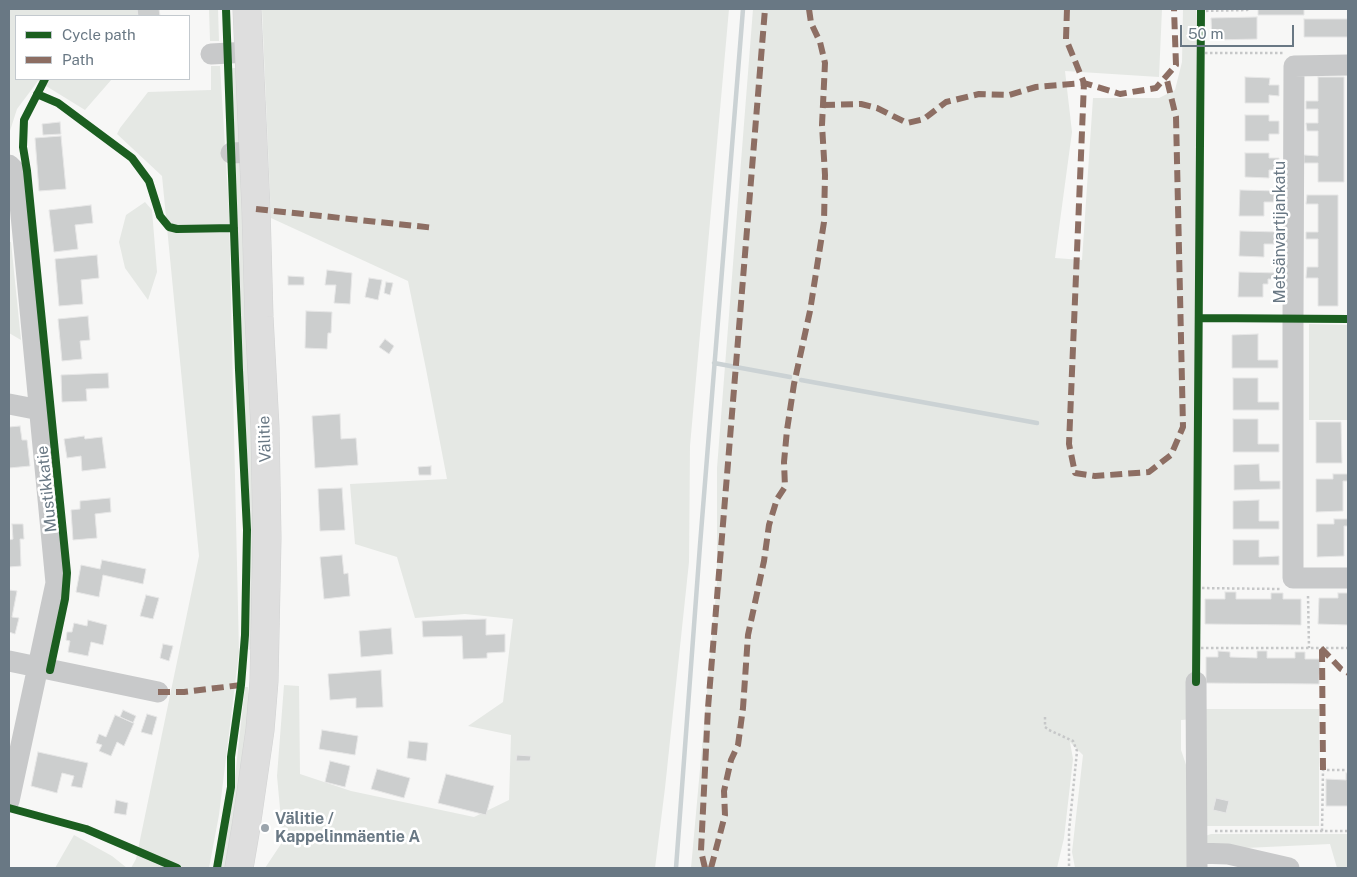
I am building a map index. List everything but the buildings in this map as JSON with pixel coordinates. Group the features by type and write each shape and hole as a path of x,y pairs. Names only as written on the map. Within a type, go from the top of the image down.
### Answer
{"main road":[{"name":"Välitie","path":"239,868 260,730 264,681 268,538 265,427 259,318 242,152 249,52 247,9"}],"street":[{"path":"211,54 249,52"},
{"path":"1289,60 1348,65"},
{"name":"Metsänvartijankatu","path":"1289,60 1295,585"},
{"name":"Mustikkatie","path":"9,800 56,583 40,410 13,169"},
{"path":"9,404 40,410"},
{"path":"1295,585 1348,578"},
{"path":"9,661 158,692"},
{"path":"1196,682 1197,860 1228,854 1289,868"}],"path":[{"path":"1200,13 1248,9"},
{"path":"1200,63 1200,49 1289,60"},
{"path":"1197,579 1197,598"},
{"path":"1197,588 1295,585 1308,648"},
{"path":"1196,638 1196,682"},
{"path":"1196,648 1348,648"},
{"path":"1045,717 1045,726 1049,730 1073,741 1077,751 1069,831 1069,868"},
{"path":"1322,831 1323,770 1348,770"},
{"path":"1197,831 1348,831"}],"shaded area":[{"path":"9,9 137,9 138,15 15,15 15,80 111,80 85,110 38,81 17,109 9,134"},
{"path":"209,9 218,9 219,41 210,41"},
{"path":"262,9 729,9 690,446 689,562 655,868 265,868 283,841 277,776 284,685 299,686 300,774 351,791 474,817 509,800 511,735 468,726 503,702 513,619 465,614 415,618 397,557 355,544 350,484 447,479 408,281 271,218"},
{"path":"753,9 1162,9 1159,77 1065,71 1072,132 1055,258 1082,260 1093,98 1159,98 1175,90 1182,62 1183,9 1196,9 1198,296 1193,719 1181,720 1181,750 1194,788 1189,868 1075,868 1072,852 1083,755 1070,742 1073,759 1064,838 1057,868 691,868 717,582 717,468"},
{"path":"211,66 220,66 229,212 239,652 219,815 209,868 131,868 136,859 199,556 162,176 117,134 148,92 211,90"},
{"path":"240,68 244,142 234,143 231,69"},
{"path":"235,158 245,160 257,609 250,650 247,649 251,534 241,338"},
{"path":"145,202 152,210 157,272 148,300 125,268 119,242 126,215"},
{"path":"9,242 11,242 21,340 9,333"},
{"path":"1309,324 1348,325 1348,420 1309,420"},
{"path":"245,687 248,687 250,718 226,868 221,868 235,777"},
{"path":"1206,709 1319,709 1319,826 1206,826"},
{"path":"1211,834 1348,834 1348,868 1337,868 1330,844 1224,849 1209,845 1205,841 1205,836"},
{"path":"74,835 112,856 127,868 55,868"}],"waterway":[{"path":"676,868 743,9"},
{"path":"714,363 790,377"},
{"path":"801,380 1037,423"}],"marked path":[{"path":"705,868 701,851 708,708 765,9"},
{"path":"711,868 725,815 724,791 731,760 738,745 743,708 748,635 764,561 769,525 777,499 785,487 784,462 787,430 794,384 810,311 824,222 825,175 822,125 825,63 820,42 811,23 809,9"},
{"path":"1067,9 1066,39 1084,83 1069,444 1075,473 1095,476 1149,472 1171,455 1183,427 1176,117 1166,76"},
{"path":"823,105 861,104 877,108 907,123 924,119 946,102 979,94 1009,95 1036,87 1084,83 1120,94 1156,88 1176,65 1174,9"},
{"path":"256,209 435,228"},
{"path":"1321,648 1341,669 1348,673"},
{"path":"1322,650 1323,770"},
{"path":"158,692 184,692 241,685"}],"cycle path":[{"path":"217,868 231,787 231,757 241,685 245,635 247,530 239,370 226,9"},
{"path":"1196,682 1201,9"},
{"path":"44,80 24,120 23,147 27,171 67,573 65,599 50,670"},
{"path":"37,94 58,103 132,158 149,181 160,216 169,227 177,229 234,228"},
{"path":"1199,318 1348,319"},
{"path":"9,808 86,829 177,868"}],"place":[{"name":"Välitie / Kappelinmäentie A","path":"265,828"}]}
